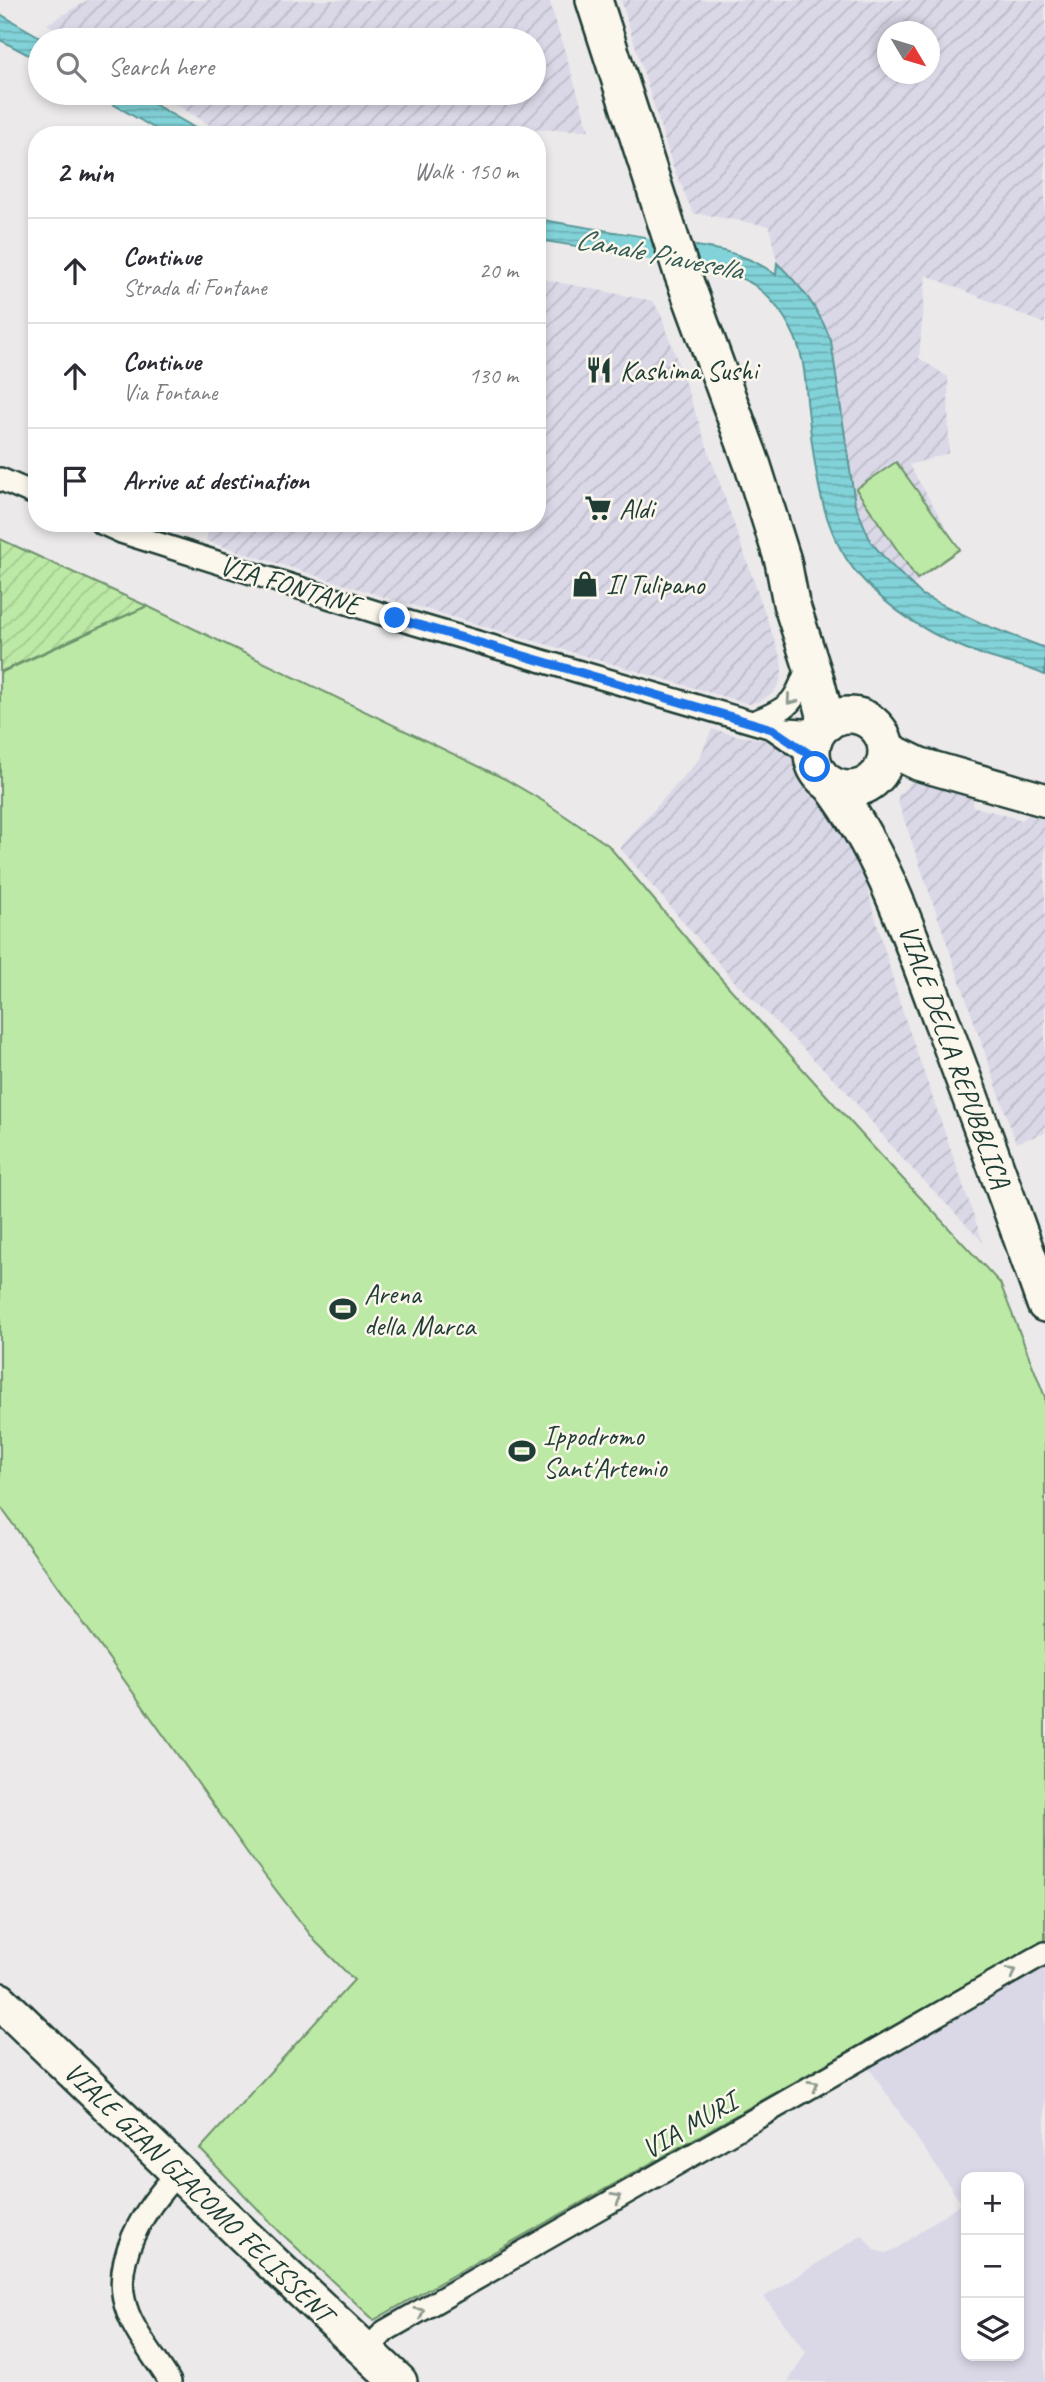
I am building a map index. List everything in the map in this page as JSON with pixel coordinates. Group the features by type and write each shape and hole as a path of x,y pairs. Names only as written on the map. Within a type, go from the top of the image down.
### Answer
{"main road":[{"name":"VIALE DELLA REPUBBLICA","path":"594,0 681,270 753,466 783,561 791,603 810,660 829,742 859,824 892,889"},
{"name":"VIALE DELLA REPUBBLICA","path":"783,561 809,607 841,690 829,742"},
{"name":"VIALE DELLA REPUBBLICA","path":"829,742 874,725 881,734 874,819 892,889 1045,1304"},
{"path":"829,742 850,789 879,766"},
{"name":"VIALE GIAN GIACOMO FELISSENT","path":"0,2001 399,2382"}],"street":[{"path":"0,479 28,491"},
{"name":"VIA FONTANE","path":"121,532 408,622 829,742"},
{"path":"763,725 794,698 801,687 810,660"},
{"path":"879,766 919,764 1045,800"},
{"name":"VIA MURI","path":"365,2351 385,2331 1045,1953"},
{"path":"170,2382 128,2312 122,2285 126,2258 143,2217 178,2173"}],"shaded area":[{"path":"88,0 549,0 589,130 546,130 546,126 211,126 177,105 546,105 546,28 54,28 47,24"},
{"path":"621,0 1045,0 1045,324 926,275 919,358 948,377 949,453 909,465 959,548 912,586 871,542 855,504 833,352 823,320 808,296 777,263 769,226 693,213 672,164"},
{"path":"546,280 653,301 662,317 781,659 780,682 773,693 749,704 384,597 206,541 208,532 546,532"},
{"path":"712,729 782,742 798,758 812,787 826,799 840,834 858,856 900,1004 983,1242 898,1154 846,1091 734,981 620,848 699,759"},
{"path":"912,781 974,798 972,806 1022,820 1028,815 1045,820 1045,1133 1016,1143 898,802 898,796"},
{"path":"1045,1964 1045,2382 788,2382 806,2352 764,2297 862,2235 874,2250 886,2253 961,2203 867,2065"}],"green space":[{"path":"896,462 960,549 917,579 856,489"},
{"path":"0,539 147,606 0,672"},
{"name":"Ippodromo Sant'Artemio","path":"147,606 505,779 608,845 708,964 1000,1283 1045,1397 1045,1940 374,2320 281,2233 200,2149 354,1980 316,1942 249,1855 0,1506 0,673"}],"water":[{"path":"0,14 28,30 28,55 0,40"},
{"path":"115,105 156,105 192,126 151,126"},
{"path":"546,220 645,237 649,257 546,241"},
{"path":"696,246 738,255 758,263 776,275 777,263 794,280 815,308 831,341 855,504 871,542 922,595 985,625 1045,648 1045,675 970,650 934,634 900,613 856,572 833,534 820,491 803,364 790,328 778,308 754,285 736,276 704,267"}],"waterway":[{"name":"Canale Piavesella","path":"620,244 729,264"}],"place":[{"name":"Kashima Sushi","path":"599,370"},
{"name":"Aldi","path":"598,508"},
{"name":"Il Tulipano","path":"585,584"},
{"name":"Arena della Marca","path":"343,1309"},
{"name":"Ippodromo Sant'Artemio","path":"522,1451"}],"route":[{"path":"395,618 772,729 812,756 815,767"}]}
